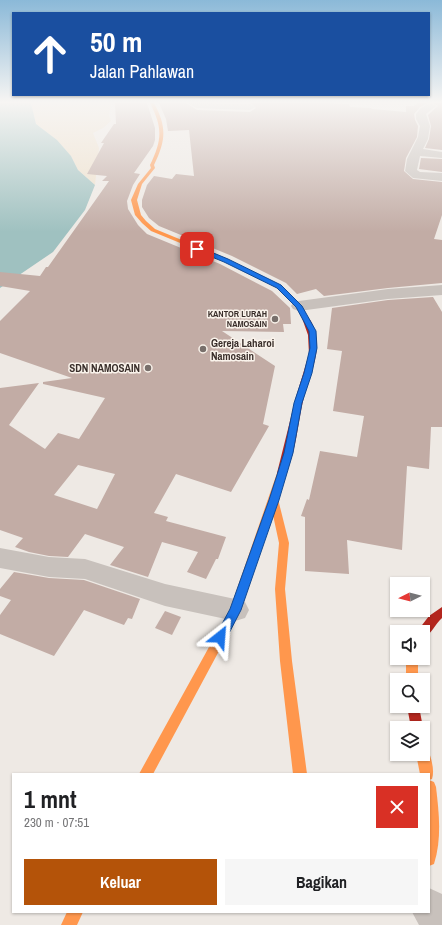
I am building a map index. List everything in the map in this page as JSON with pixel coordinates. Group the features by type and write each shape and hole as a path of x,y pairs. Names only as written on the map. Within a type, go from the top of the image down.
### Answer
{"main road":[{"path":"147,773 235,610 289,453 298,403 308,373 313,348 312,331 299,306 279,287 226,260 153,230 144,224 137,216 134,207 136,192 153,168 152,165 161,146"},
{"path":"274,500 284,543 280,589 286,661 300,773"},
{"path":"429,625 433,619 442,612"},
{"path":"424,761 427,773"},
{"path":"430,795 434,829 430,853"},
{"path":"69,925 75,913"}],"street":[{"path":"419,146 410,165 412,173 442,177"},
{"path":"416,152 442,155"},
{"path":"299,306 388,294 442,290"},
{"path":"0,558 49,567 85,569 165,594 235,610"},
{"path":"430,908 441,925"}],"sand":[{"path":"62,146 98,146 95,185 78,170 71,156"}],"water":[{"path":"0,146 62,146 71,156 78,170 95,185 85,210 53,252 0,288"}],"building":[{"path":"102,146 153,146 134,173 140,174 133,185 127,201 128,209 138,225 147,234 220,264 272,291 290,308 291,324 283,324 284,332 222,331 275,366 263,424 269,426 231,492 176,474 154,513 168,517 166,521 226,537 218,559 216,559 206,579 187,572 198,552 162,542 148,577 110,565 124,547 85,534 68,557 49,556 29,552 15,547 23,538 0,530 0,388 39,383 9,425 45,449 58,433 79,439 105,398 43,384 43,382 72,378 0,353 0,321 30,291 0,286 0,272 40,276 46,267 48,267 109,181 102,181 107,176 87,174","holes":["78,465 115,474 97,509 54,495"]},
{"path":"191,146 412,146 406,158 404,171 413,179 442,182 442,215 434,239 442,240 442,283 324,296 316,289 297,294 286,283 232,256 159,226 149,218 142,207 142,200 147,185 154,176 172,179 176,174 194,176"},
{"path":"426,146 442,146 442,150 425,148"},
{"path":"421,158 442,159 442,172 419,169"},
{"path":"433,297 442,312 442,427 431,427 429,469 407,466 402,550 347,540 349,574 305,571 305,517 301,516 307,499 309,500 320,451 357,457 364,416 333,411 342,351 327,349 332,308 388,300"},
{"path":"14,572 49,578 84,580 140,599 132,619 128,618 124,625 84,610 54,656 0,634 0,615 11,600 0,596 0,589"},
{"path":"165,611 181,617 172,635 155,628"}],"traffic: slow":[{"path":"160,146 152,165 153,168 140,184 134,200 138,215 153,230 226,260 279,287 299,306 305,318"},
{"path":"147,773 235,610 282,473"},
{"path":"274,500 284,543 280,589 286,661 300,773"},
{"path":"412,665 412,673"},
{"path":"424,761 427,773"},
{"path":"430,795 434,829 430,853"},
{"path":"69,925 75,913"}],"traffic: jam":[{"path":"282,473 312,354 312,335 305,318"},
{"path":"429,625 433,619 442,612"},
{"path":"414,713 416,721"}],"place":[{"name":"KANTOR LURAH NAMOSAIN","path":"275,319"},
{"name":"Gereja Laharoi Namosain","path":"203,349"},
{"name":"SDN NAMOSAIN","path":"148,368"}],"route":[{"path":"197,249 226,260 279,287 299,306 312,331 313,348 308,373 298,403 289,453 235,610 220,637"}]}
